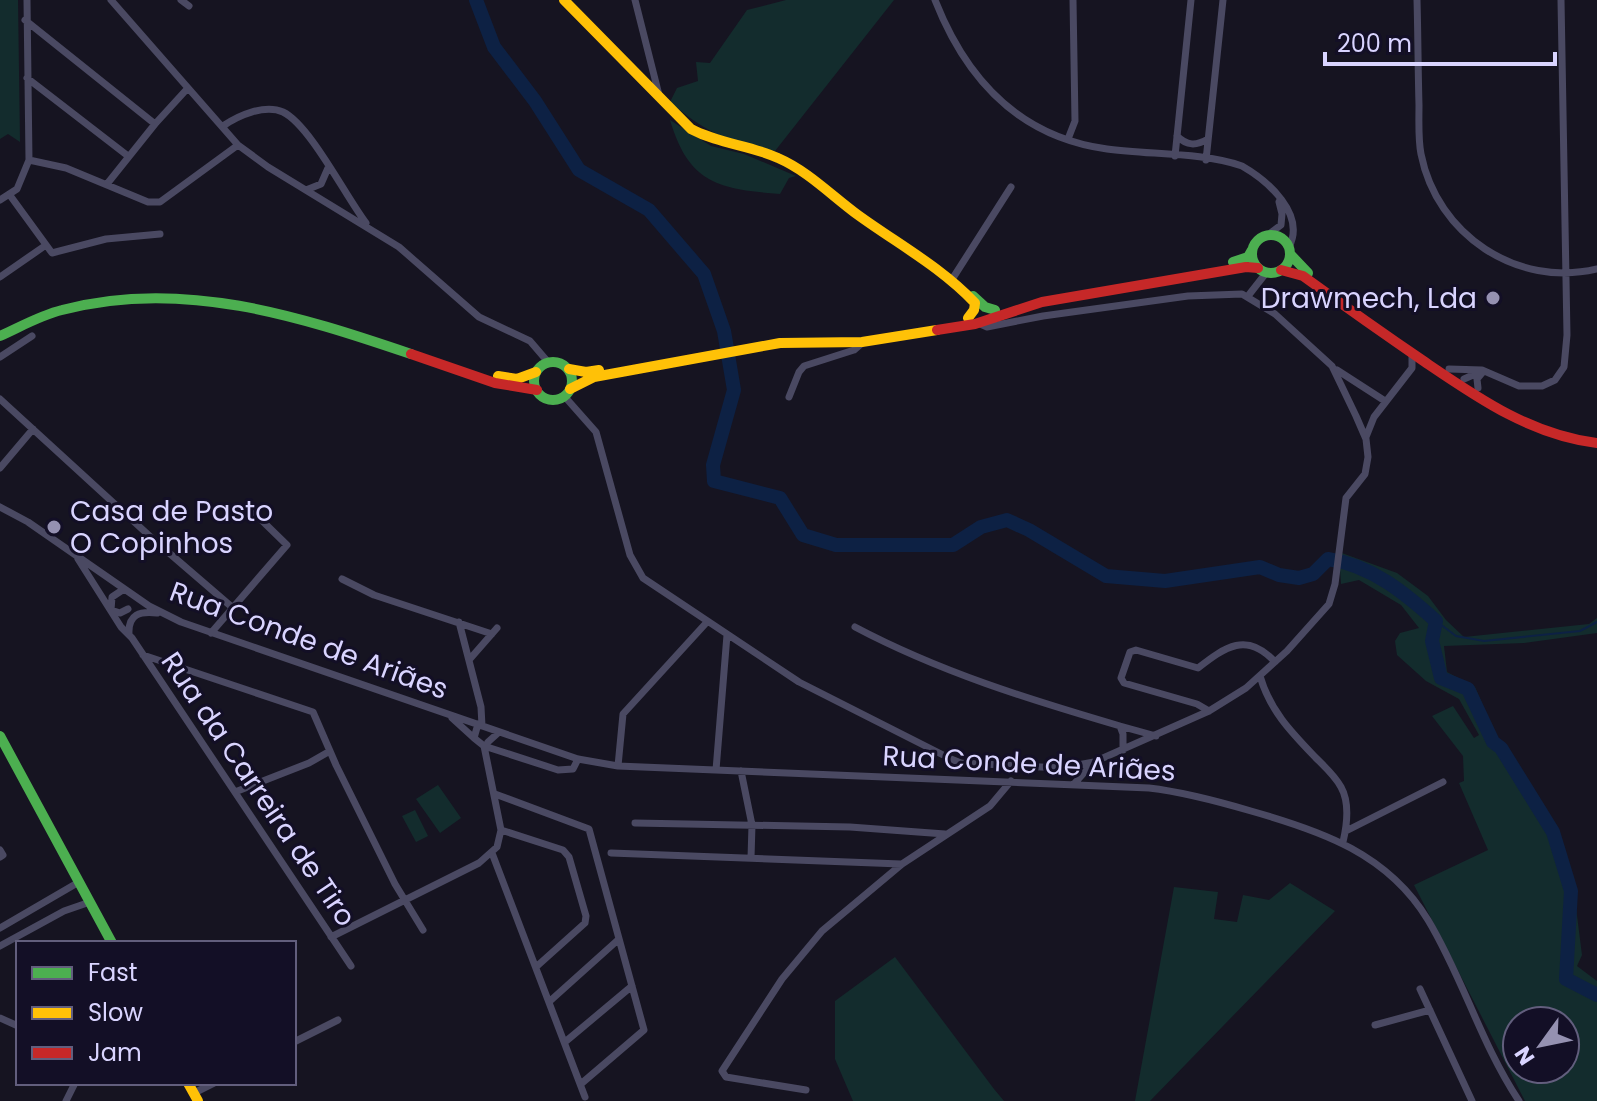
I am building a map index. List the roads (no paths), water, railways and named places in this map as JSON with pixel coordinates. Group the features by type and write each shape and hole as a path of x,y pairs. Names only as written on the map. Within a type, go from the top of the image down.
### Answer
{"main road":[{"path":"564,0 679,120 702,136 778,158 810,177 857,215 936,268 964,292 975,303 973,320"},
{"path":"536,372 534,384 537,390 546,399 559,399 594,377 682,358 795,336 865,336 973,320 1040,295 1241,261 1251,254 1258,239 1269,234 1282,237 1300,266 1313,277 1523,417 1572,435 1597,440"},
{"path":"1252,250 1252,257 1262,270"},
{"path":"1281,270 1289,260 1290,251"},
{"path":"765,343 862,342 973,320 1042,302 1246,267 1281,270 1302,275 1433,367 1527,424 1564,438 1597,440"},
{"path":"0,333 39,313 89,298 142,291 192,291 275,307 503,377 517,379 536,372 548,362 562,363 573,379 568,393"},
{"path":"964,292 995,310"},
{"path":"0,333 40,317 101,300 143,295 211,298 265,309 489,381 537,390"},
{"path":"1395,341 1451,376 1464,379"},
{"path":"569,369 587,371 682,358"},
{"path":"0,736 111,941"}],"street":[{"path":"0,200 17,189 29,160 27,0"},
{"path":"111,0 238,145 399,247 479,317 530,341 548,362"},
{"path":"181,0 189,6"},
{"path":"635,0 660,101"},
{"path":"935,0 947,30 979,80 1024,120 1068,139 1107,149 1242,166 1288,209 1294,221 1290,251"},
{"path":"1068,139 1075,121 1073,0"},
{"path":"1175,156 1191,0"},
{"path":"1206,160 1223,0"},
{"path":"1417,0 1420,151 1431,185 1459,229 1477,245 1522,268 1565,273 1597,269"},
{"path":"1449,369 1478,369 1529,388 1549,383 1560,374 1566,360 1561,0"},
{"path":"25,20 155,124"},
{"path":"27,78 128,156"},
{"path":"107,184 187,89"},
{"path":"223,126 247,113 283,112 303,129 370,228"},
{"path":"1177,136 1195,145 1208,139"},
{"path":"29,160 66,168 148,202 160,202 238,145"},
{"path":"306,190 321,184 328,167"},
{"path":"951,281 1011,187"},
{"path":"9,194 52,253 106,239 160,234"},
{"path":"1269,234 1281,224 1282,214 1277,196"},
{"path":"0,277 46,245"},
{"path":"1248,296 1262,270"},
{"path":"973,320 987,327 1202,294 1248,296 1275,314 1332,366 1385,401"},
{"path":"0,357 32,336"},
{"path":"789,397 804,366 854,350 862,342"},
{"path":"568,393 596,432 630,555 638,572 799,682 961,763 1061,768 1094,762 1156,736 1233,697 1275,662 1329,604 1337,573 1346,498 1365,474 1368,465 1366,439 1369,424 1409,373 1414,364 1412,353"},
{"path":"1332,366 1366,439"},
{"path":"1409,373 1422,366 1433,367"},
{"path":"1464,379 1488,372"},
{"path":"1478,388 1479,376 1488,372"},
{"path":"0,399 233,608"},
{"path":"1,463 33,429"},
{"path":"211,633 287,545 247,506"},
{"name":"Rua Conde de Ariães","path":"0,507 163,614 578,759 618,766 1011,781 1173,791 1324,833 1382,866 1412,896 1438,937 1514,1100"},
{"name":"Rua da Carreira de Tiro","path":"75,555 351,966"},
{"path":"342,579 374,595 494,631 469,660"},
{"path":"128,609 120,613 111,610 112,597 127,591 130,636"},
{"path":"129,626 132,617 140,613 163,614"},
{"path":"331,937 479,863 497,847 501,830 481,707 459,622"},
{"path":"618,766 623,714 707,622"},
{"path":"855,627 886,644 977,683 1156,736"},
{"path":"716,770 727,635"},
{"path":"1209,711 1197,704 1124,683 1121,678 1130,652 1136,650 1194,668 1224,648 1252,645 1264,650 1275,662"},
{"path":"143,655 310,709 403,901 423,930"},
{"path":"1260,676 1271,704 1284,723 1341,786 1346,804 1343,842"},
{"path":"444,711 474,738 486,744"},
{"path":"474,738 482,726"},
{"path":"1120,726 1123,750"},
{"path":"486,744 498,733"},
{"name":"Rua Conde de Ariães","path":"486,744 558,770 573,769 578,759"},
{"path":"235,792 309,763 330,751"},
{"path":"1073,785 1094,762"},
{"path":"961,763 963,779"},
{"path":"980,780 982,764"},
{"path":"1058,784 1061,768"},
{"path":"741,771 752,825 751,858"},
{"path":"806,1090 726,1077 722,1071 797,958 839,915 902,864 990,806 1011,781"},
{"path":"1346,831 1443,782"},
{"path":"495,794 589,829 644,1030 582,1083"},
{"path":"635,823 850,827 945,834"},
{"path":"501,830 563,850 569,857 586,916 585,923 536,967"},
{"path":"0,850 3,855 0,857"},
{"path":"492,853 585,1097"},
{"path":"611,853 902,864"},
{"path":"0,928 79,882"},
{"path":"0,946 64,911 90,902"},
{"path":"550,1001 619,939"},
{"path":"565,1042 632,986"},
{"path":"1420,989 1472,1101"},
{"path":"1375,1025 1430,1010"},
{"path":"296,1041 338,1020"}],"waterway":[{"path":"476,0 494,47 535,101 579,170 649,210 704,274 724,331 734,390 713,465 714,481 780,498 803,535 836,545 953,545 981,527 1007,520 1106,576 1165,581 1260,567 1279,575 1299,578 1313,574 1328,559 1373,574 1412,600 1436,621 1432,641 1441,678 1468,689 1493,742 1501,748 1553,832 1571,891 1566,979 1597,995"},
{"path":"1436,621 1456,636 1484,641 1580,631 1597,622"}],"place":[{"name":"Drawmech, Lda","path":"1493,298"},
{"name":"Casa de Pasto O Copinhos","path":"54,527"}]}
